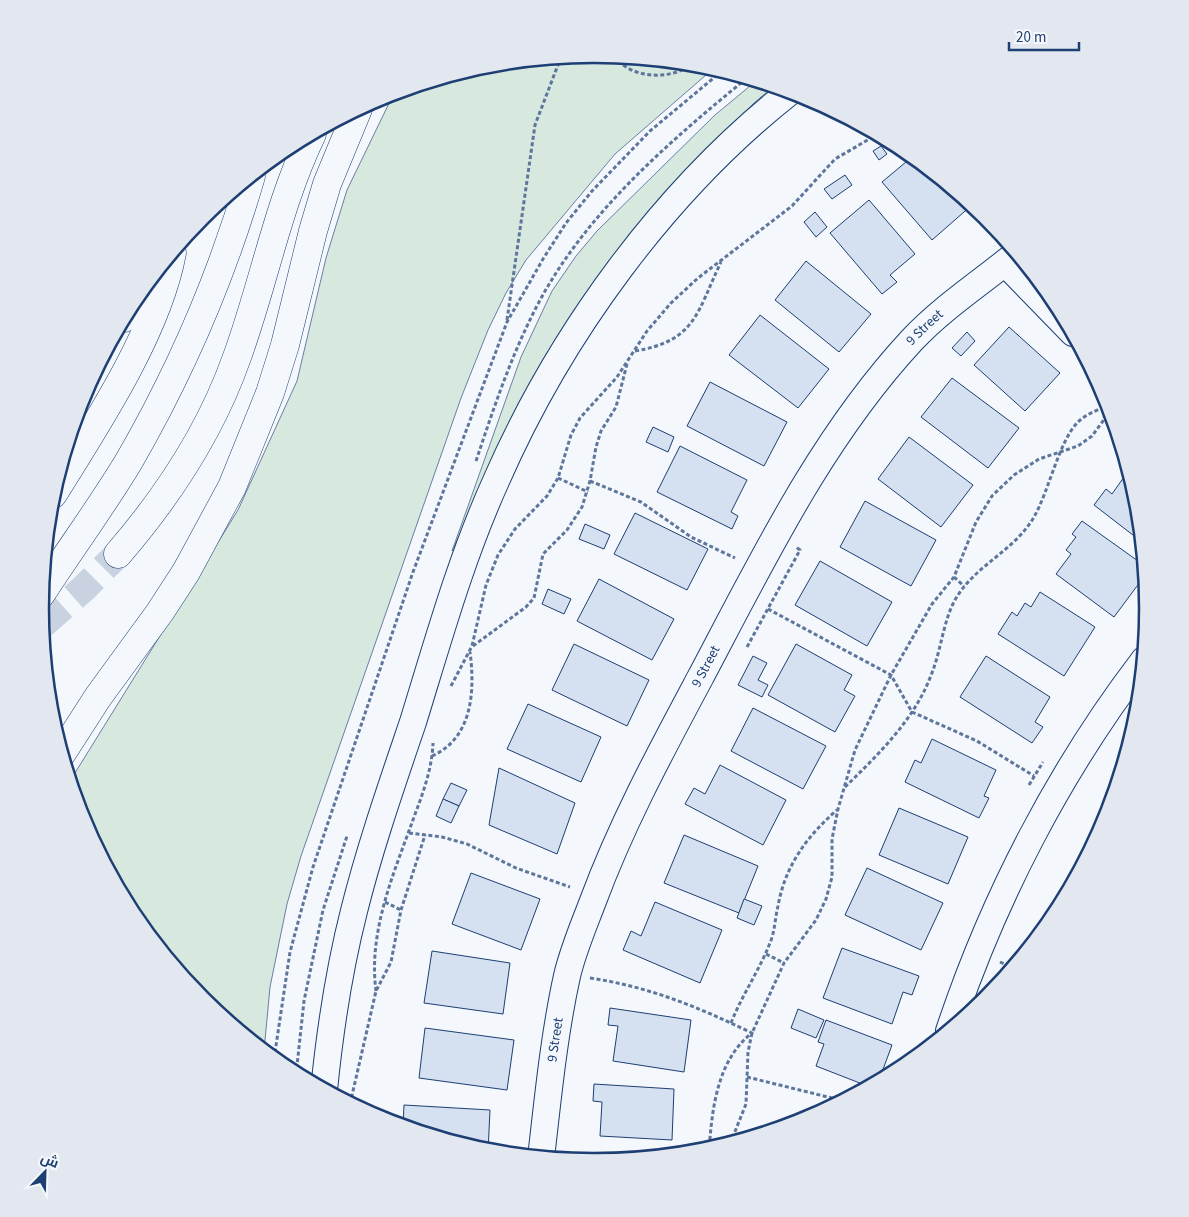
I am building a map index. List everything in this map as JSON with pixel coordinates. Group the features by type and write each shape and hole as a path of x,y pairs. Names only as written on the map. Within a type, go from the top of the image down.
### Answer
{"main road":[{"path":"66,746 98,697 160,612 186,572 232,487 270,393 285,344 312,231 327,184 354,119"},
{"path":"118,554 169,491 191,456 224,390 238,357 287,198 308,145"},
{"path":"50,582 128,461 182,361 222,268 247,188"},
{"path":"66,473 131,361 159,300 168,269"}],"street":[{"path":"325,1083 338,989 363,876 462,569 496,481 537,396 586,316 642,240 705,170 785,97"},
{"path":"1011,258 1035,287"},
{"name":"9 Street","path":"542,1152 553,1058 568,975 603,874 650,771 771,544 835,438 874,383 914,338 958,298 1011,258"},
{"path":"953,1020 965,982 1008,883 1058,787 1117,696 1137,670"}],"path":[{"path":"507,322 535,125 558,64"},
{"path":"624,64 633,71 652,76 680,69"},
{"path":"447,694 470,652 486,585 498,556 515,529 547,496 558,478 570,435 580,418 627,362 647,331 671,303 722,259 792,206 835,159 871,138"},
{"path":"634,351 658,347 681,335 693,320 722,259"},
{"path":"472,646 526,607 534,598 544,554 576,519 588,492 596,447 601,432 616,407 627,362"},
{"path":"845,787 882,752 912,712 928,685 951,610 964,586 974,575 1015,542 1033,519 1073,428 1079,420 1102,408"},
{"path":"733,1137 746,1104 748,1052 752,1033 784,963 816,920 826,899 832,877 832,839 838,809 855,750 891,675 927,611 954,578 976,522 992,496 1014,475 1033,463 1078,446 1092,436 1105,416"},
{"path":"558,478 588,492"},
{"path":"590,481 641,502 691,536 735,558"},
{"path":"954,578 964,586"},
{"path":"768,609 891,675 912,712 977,741 1034,776"},
{"path":"432,756 444,751 453,743 468,713 473,691 470,652"},
{"path":"352,1097 376,991 375,946 385,902 429,774 434,737"},
{"path":"731,1023 743,995 772,940 782,887 789,869 810,836 838,809"},
{"path":"409,833 467,844 516,868 570,887"},
{"path":"376,991 391,962 401,910 425,835"},
{"path":"385,902 401,910"},
{"path":"766,954 784,963"},
{"path":"568,975 627,983 649,989 691,1004 752,1033"},
{"path":"709,1142 716,1097 724,1070 730,1056 740,1043 752,1033"},
{"path":"747,1077 835,1099"}],"shaded area":[{"path":"594,63 666,67 707,74 615,154 526,260 506,293 488,330 461,398 301,856 287,904 270,987 265,1043 235,1019 184,968 141,912 105,850 90,817 75,774 238,510 297,381 326,258 347,190 389,103 453,81 523,67"},
{"path":"750,86 768,91 660,198 575,309 545,359 452,551 521,357 552,291 576,256 597,231 715,115"}],"building":[{"path":"881,146 887,154 879,160 873,151"},
{"path":"907,161 966,210 932,240 882,182"},
{"path":"845,175 852,185 832,199 824,189"},
{"path":"869,200 915,254 890,275 897,282 882,294 830,233"},
{"path":"815,212 827,227 816,237 804,222"},
{"path":"806,261 871,314 839,352 775,300"},
{"path":"760,315 829,369 798,408 729,355"},
{"path":"1009,327 1060,373 1025,411 974,365"},
{"path":"967,332 975,341 961,356 952,348"},
{"path":"952,378 1019,428 988,468 921,417"},
{"path":"710,382 787,422 764,466 687,426"},
{"path":"653,427 674,437 668,452 646,442"},
{"path":"909,437 973,485 941,527 878,479"},
{"path":"680,446 747,480 731,512 738,516 732,529 657,492"},
{"path":"1124,477 1136,537 1094,505 1106,489 1112,494"},
{"path":"865,501 936,540 911,586 840,547"},
{"path":"635,513 708,549 687,590 614,554"},
{"path":"1082,521 1138,561 1139,583 1114,617 1056,574 1071,554 1066,550 1076,537 1072,534"},
{"path":"585,524 610,535 604,549 579,539"},
{"path":"820,561 892,602 867,646 795,605"},
{"path":"599,579 674,619 652,660 577,621"},
{"path":"548,589 571,599 564,614 542,604"},
{"path":"1040,592 1095,627 1064,676 998,634 1012,612 1017,616 1025,603 1031,607"},
{"path":"574,644 649,680 627,726 552,690"},
{"path":"796,644 852,675 844,690 855,696 835,732 768,695"},
{"path":"753,656 767,663 758,680 768,685 762,697 738,685"},
{"path":"986,656 1050,697 1035,722 1043,727 1032,743 960,697"},
{"path":"528,704 601,737 581,782 507,749"},
{"path":"753,708 826,746 803,789 731,751"},
{"path":"932,739 996,770 984,796 989,798 979,818 905,782 915,760 921,763"},
{"path":"720,765 786,800 763,845 685,804 694,788 705,794"},
{"path":"499,768 575,803 557,854 489,825"},
{"path":"451,783 467,790 459,806 443,799"},
{"path":"443,799 459,806 451,823 436,816"},
{"path":"899,808 968,837 948,884 879,855"},
{"path":"684,835 758,866 739,913 664,883"},
{"path":"867,868 943,903 921,950 845,915"},
{"path":"471,873 540,899 521,950 452,924"},
{"path":"744,899 762,906 754,925 737,918"},
{"path":"655,902 722,930 700,983 623,950 631,931 641,936"},
{"path":"842,948 919,976 912,995 903,992 892,1024 823,998"},
{"path":"432,951 510,963 503,1014 424,1003"},
{"path":"610,1008 691,1020 684,1072 613,1061 618,1026 608,1025"},
{"path":"798,1009 824,1020 816,1038 791,1028"},
{"path":"826,1020 892,1045 882,1072 862,1084 816,1066 824,1044 818,1042"},
{"path":"425,1028 514,1040 507,1090 419,1078"},
{"path":"594,1084 674,1089 672,1140 600,1136 602,1102 593,1101"},
{"path":"404,1105 490,1110 488,1144 453,1136 403,1119"}],"tunnel":[{"path":"49,619 83,589 118,554"}]}
